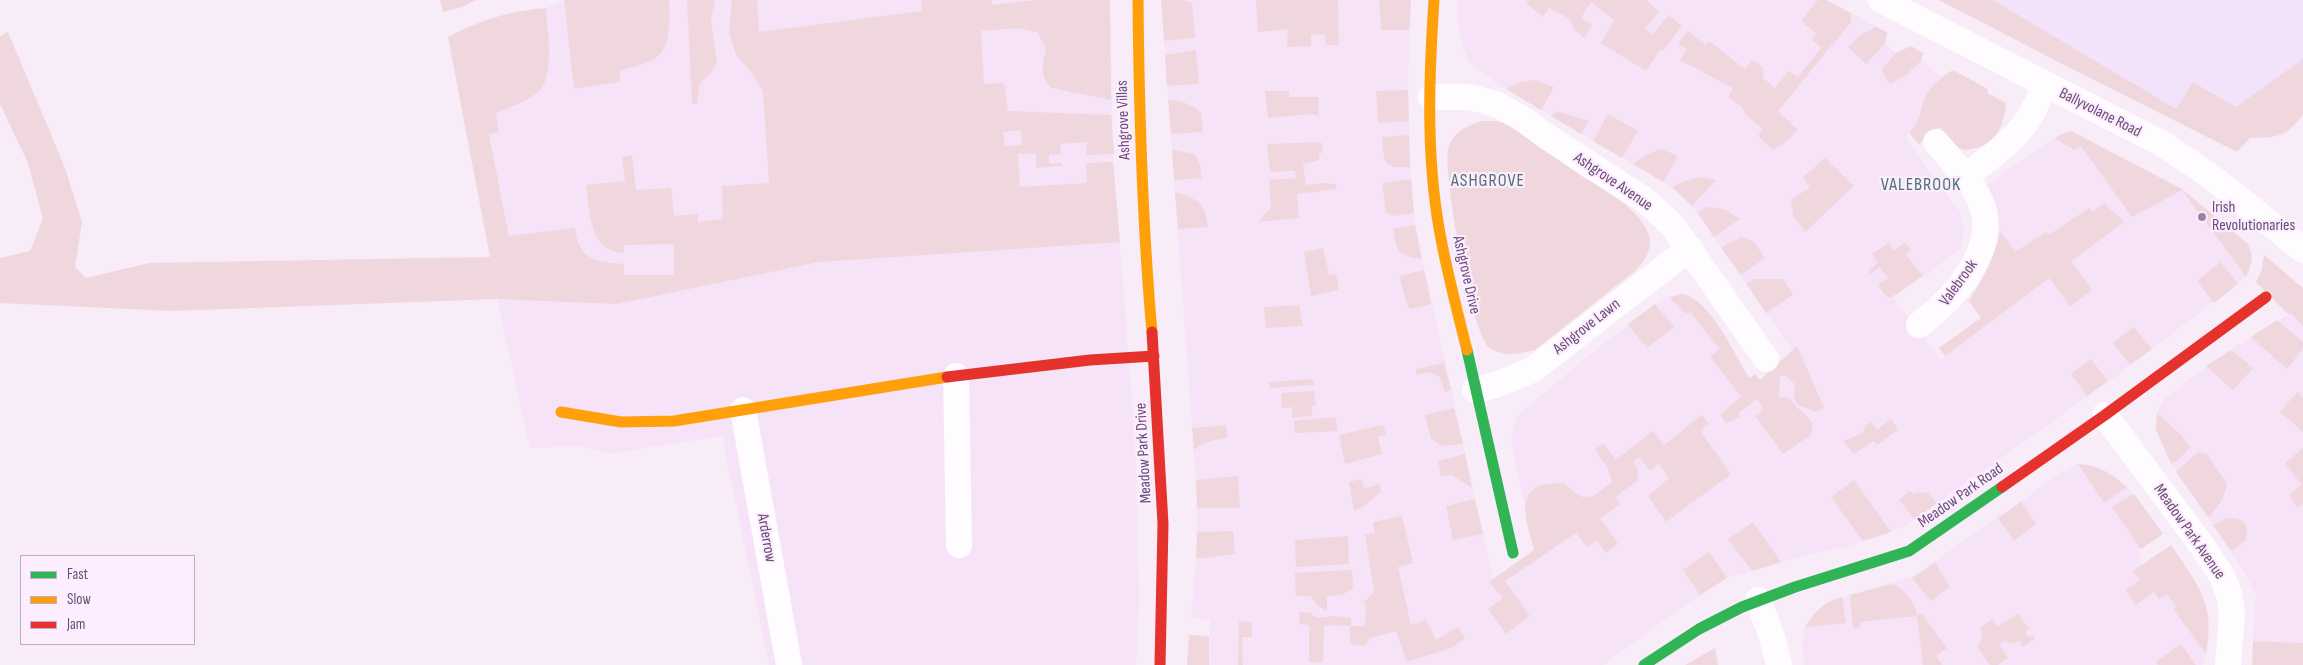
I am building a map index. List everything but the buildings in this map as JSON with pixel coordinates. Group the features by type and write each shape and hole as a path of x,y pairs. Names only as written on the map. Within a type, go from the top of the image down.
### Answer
{"street":[{"name":"Ashgrove Villas","path":"1138,0 1139,107 1144,240"},
{"name":"Ashgrove Drive","path":"1434,0 1433,194 1439,229 1513,553"},
{"name":"Ballyvolane Road","path":"1881,0 2161,144 2209,175 2303,250"},
{"path":"1964,177 1997,152 2020,131 2032,113 2045,84"},
{"name":"Ashgrove Avenue","path":"1432,97 1468,97 1496,104 1523,119 1646,201 1673,226 1690,248 1766,358"},
{"name":"Valebrook","path":"1919,325 1940,309 1970,272 1981,251 1985,228 1980,201 1964,177 1936,142"},
{"name":"Meadow Park Drive","path":"1144,240 1154,356 1164,524 1160,665"},
{"name":"Ashgrove Lawn","path":"1475,390 1496,386 1532,370 1690,248"},
{"name":"Meadow Park Road","path":"1644,665 1687,635 1715,619 1758,600 1873,566 1909,552 2105,415 2232,320 2266,298"},
{"path":"562,412 621,422 674,421 956,376 1090,360 1154,356"},
{"path":"956,376 959,546"},
{"name":"Arderrow","path":"743,410 788,665"},
{"name":"Meadow Park Avenue","path":"2105,415 2200,543 2222,576 2230,594 2232,613 2228,665"},
{"path":"1758,600 1772,637 1779,665"}],"shaded area":[{"path":"440,0 476,0 463,7 443,12"},
{"path":"564,0 669,0 669,32 664,48 654,59 620,71 620,82 574,89"},
{"path":"566,0 1110,0 1113,158 1135,438 1139,601 1136,665 769,665 722,436 607,454 583,446 530,448 497,299 521,300 471,38"},
{"path":"687,0 715,0 711,19 717,63 710,74 700,83 697,104 692,104"},
{"path":"732,0 757,0 759,32 922,11 921,0 992,0 991,5 1036,0 1110,0 1111,100 1051,88 1043,74 1046,48 1037,32 1018,28 981,31 984,84 1004,83 1008,111 1111,115 1114,154 1086,155 1087,142 1060,144 1061,154 1049,155 1049,164 1061,163 1062,166 1036,168 1036,153 1018,154 1020,187 1087,183 1086,163 1113,162 1120,242 819,262 616,304 497,299 173,311 0,303 0,258 30,251 43,219 28,163 0,104 0,36 8,32 65,168 82,222 75,267 86,278 149,263 490,257 448,37 496,17 546,8 549,64 544,85 528,99 496,113 499,132 489,134 509,236 575,228 580,247 585,253 597,260 624,264 624,275 674,275 674,244 624,245 624,253 612,251 604,246 593,228 586,185 625,181 622,157 632,155 636,190 671,188 674,216 698,214 698,222 723,219 722,186 769,183 763,91 752,73 736,55 729,32","holes":["1021,130 1022,145 1005,146 1003,132"]},
{"path":"1161,0 1411,0 1408,77 1410,167 1415,225 1493,579 1534,550 1511,441 1518,415 1582,361 1655,304 1669,297 1683,294 1691,296 1712,317 1749,378 1755,374 1760,380 1793,351 1692,206 1672,187 1496,83 1470,62 1462,46 1458,20 1458,0 1826,0 1887,32 1885,44 1896,53 1911,46 1923,53 1922,61 1941,77 1953,70 1962,75 1905,138 1960,212 1964,230 1960,250 1893,297 1940,360 2038,286 2000,231 1987,185 2062,133 2071,131 2182,189 2246,277 2119,374 1904,527 1849,546 1794,558 1727,578 1683,606 1603,665 1209,665 1210,620 1191,618 1197,546 1197,494"},
{"path":"1161,0 1183,0 1192,3 1195,38 1164,41"},
{"path":"1256,0 1338,0 1339,45 1326,45 1325,34 1311,35 1311,46 1287,47 1288,29 1258,32"},
{"path":"1379,0 1411,0 1409,30 1381,30"},
{"path":"1528,0 1646,0 1659,12 1645,29 1652,35 1669,15 1682,26 1663,51 1660,50 1646,71 1601,43 1614,20 1591,2 1581,18 1592,25 1584,38 1574,29 1570,19 1549,8 1543,17 1526,3"},
{"path":"1818,0 1826,0 1851,13 1851,22 1778,111 1798,130 1787,141 1773,150 1758,136 1763,129 1746,115 1741,106 1728,97 1733,88 1680,60 1687,49 1678,43 1688,31 1705,45 1709,41 1745,69 1752,60 1763,68 1763,78 1775,88 1789,71 1798,77 1821,48 1812,40 1816,34 1801,21"},
{"path":"1939,0 2303,0 2303,115 2294,126 2282,135 2266,138 2193,123 2074,70"},
{"path":"1939,0 1993,0 2176,109 2193,82 2236,107 2303,59 2303,115 2286,132 2274,136 2250,138 2237,152"},
{"path":"1876,27 1887,32 1885,44 1866,64 1848,47 1862,34"},
{"path":"1911,46 1923,53 1921,61 1906,75 1890,84 1881,70 1896,53"},
{"path":"1196,50 1199,84 1167,86 1165,55"},
{"path":"1953,70 1988,89 1987,93 2006,103 2004,118 1999,131 1990,142 1968,150 1961,149 1955,145 1939,127 1919,144 1909,133 1919,119 1925,98 1933,86"},
{"path":"1534,80 1554,87 1541,110 1506,89 1520,82"},
{"path":"1408,90 1409,121 1378,123 1376,91"},
{"path":"1265,91 1289,91 1289,97 1318,97 1319,116 1310,114 1268,118"},
{"path":"1168,100 1186,103 1201,113 1203,132 1171,134"},
{"path":"1557,111 1589,121 1581,134 1551,116"},
{"path":"1608,114 1638,131 1622,158 1593,141"},
{"path":"1482,121 1496,121 1519,128 1551,155 1629,207 1637,215 1650,238 1648,253 1636,270 1535,350 1524,353 1507,354 1496,352 1491,349 1483,338 1467,287 1460,254 1450,189 1448,149 1453,138 1461,130"},
{"path":"2071,131 2182,189 2248,244 2252,260 2246,277 2182,190 2132,217 2081,146 2074,150 2054,138"},
{"path":"1409,135 1410,167 1394,167 1389,165 1384,158 1382,137"},
{"path":"1321,142 1323,153 1319,153 1319,160 1303,164 1306,185 1336,184 1337,189 1297,194 1299,218 1258,222 1271,207 1269,180 1296,178 1295,171 1270,172 1267,144"},
{"path":"1661,149 1678,156 1663,182 1633,164 1646,155"},
{"path":"1172,150 1195,154 1202,178 1174,180"},
{"path":"1825,158 1854,186 1805,232 1793,215 1791,200 1810,187 1803,177"},
{"path":"1701,177 1716,180 1692,206 1672,187 1685,181"},
{"path":"1411,179 1414,213 1393,216 1386,213 1382,183"},
{"path":"1175,192 1194,199 1199,203 1205,212 1208,227 1178,229"},
{"path":"2105,203 2124,222 2071,261 2092,290 2070,306 2049,278 1945,356 1939,348 1981,318 1969,301 1988,268 2000,231 2015,252 2046,232 2049,235 2089,208 2092,212"},
{"path":"1707,207 1724,209 1740,219 1714,237 1698,213"},
{"path":"1415,225 1422,259 1408,257 1400,252 1394,237 1393,229"},
{"path":"1741,237 1754,242 1765,258 1741,275 1721,247"},
{"path":"1905,242 1911,250 1906,255 1923,276 1890,298 1885,295 1878,285 1888,278 1880,267 1870,274 1868,271 1878,263 1872,254 1888,243 1894,250"},
{"path":"1323,248 1329,275 1336,274 1339,290 1311,296 1304,252"},
{"path":"2264,255 2303,288 2303,326 2256,282 2262,269"},
{"path":"2220,262 2238,284 2214,303 2197,281"},
{"path":"1424,270 1431,304 1411,309 1408,307 1399,276"},
{"path":"1755,279 1783,279 1793,295 1766,313 1746,283"},
{"path":"1683,294 1694,299 1713,318 1749,378 1755,374 1760,380 1797,346 1824,408 1816,412 1798,405 1794,396 1795,384 1784,375 1780,376 1779,397 1789,398 1810,420 1813,424 1811,435 1783,454 1755,416 1764,409 1757,399 1738,413 1741,417 1726,423 1720,415 1741,396 1710,357 1720,349 1691,313 1685,313 1669,297"},
{"path":"1655,304 1674,327 1647,348 1628,324"},
{"path":"1299,305 1303,326 1266,328 1264,307"},
{"path":"2303,309 2303,643 2253,641 2256,593 2236,559 2171,464 2156,430 2157,413 2164,399 2219,357 2291,313"},
{"path":"2277,320 2303,342 2303,348 2287,369 2251,337"},
{"path":"2134,327 2152,349 2130,365 2113,343"},
{"path":"2231,350 2253,368 2233,390 2206,366"},
{"path":"2091,359 2108,381 2087,396 2071,374"},
{"path":"1444,363 1451,390 1445,392 1440,377 1430,372 1416,375 1416,369"},
{"path":"1313,379 1314,385 1270,388 1269,382"},
{"path":"1314,391 1316,405 1311,406 1313,415 1292,418 1292,407 1282,408 1281,393"},
{"path":"2297,392 2303,397 2303,432 2280,412"},
{"path":"1454,408 1463,444 1442,446 1431,439 1425,415"},
{"path":"2157,413 2180,434 2190,447 2178,460 2171,464 2156,430"},
{"path":"1702,415 1709,424 1700,431 1731,474 1666,522 1648,496 1669,478 1659,464 1650,471 1639,457 1633,462 1638,469 1637,481 1615,497 1620,504 1600,518 1618,544 1606,553 1597,540 1587,547 1576,533 1505,581 1530,616 1506,634 1488,609 1503,598 1489,582 1534,550 1527,524 1525,506 1531,491 1542,485 1563,483 1578,495 1588,498 1612,482 1607,467 1595,450 1603,443 1616,460 1653,431 1664,445"},
{"path":"1335,417 1338,431 1295,433 1294,421"},
{"path":"1891,419 1898,430 1877,445 1874,441 1854,454 1843,441 1863,433 1865,427 1871,422 1877,430"},
{"path":"1226,425 1227,438 1213,440 1194,450 1192,428"},
{"path":"1383,425 1386,434 1378,437 1382,454 1345,464 1339,435"},
{"path":"2303,448 2303,504 2297,508 2289,494 2302,485 2285,463"},
{"path":"2198,452 2207,454 2227,484 2220,502 2208,517 2176,472"},
{"path":"1465,454 1472,488 1452,475 1441,476 1438,461"},
{"path":"2078,464 2090,465 2109,472 2127,487 2163,534 2138,550 2141,555 2137,558 2142,565 2146,562 2176,607 2173,609 2206,654 2202,665 1804,665 1802,644 1805,627 1815,612 1828,601 1912,577 2060,474"},
{"path":"2078,464 2092,466 2104,471 2127,487 2104,503"},
{"path":"1238,476 1240,508 1197,508 1196,480"},
{"path":"1362,479 1364,488 1380,484 1381,492 1361,508 1354,510 1349,482"},
{"path":"1854,480 1891,532 1863,541 1831,497"},
{"path":"1910,491 1913,494 1920,492 1928,493 1937,503 1915,520 1899,500"},
{"path":"2134,494 2163,534 2141,549 2112,507"},
{"path":"1475,499 1483,534 1453,540 1446,506"},
{"path":"2021,502 2036,524 2014,541 1998,518"},
{"path":"1402,516 1413,563 1398,567 1411,625 1426,620 1436,640 1458,627 1465,638 1451,648 1407,662 1396,631 1370,638 1364,646 1350,644 1350,626 1324,625 1323,663 1309,662 1309,625 1300,624 1299,612 1311,613 1316,618 1335,616 1351,618 1351,626 1365,626 1366,604 1363,603 1374,592 1365,534 1375,533 1373,522"},
{"path":"2227,518 2241,520 2247,529 2246,540 2231,551 2213,525"},
{"path":"1753,522 1782,562 1752,571 1728,539"},
{"path":"1233,531 1235,554 1196,559 1197,532"},
{"path":"1348,536 1349,564 1296,567 1295,540"},
{"path":"2171,545 2197,584 2206,608 2209,622 2206,654 2173,609 2176,606 2167,594 2159,599 2154,592 2136,605 2125,590 2140,580 2133,571"},
{"path":"1709,552 1727,578 1700,595 1683,570"},
{"path":"1935,563 1950,587 1931,601 1912,578"},
{"path":"1352,570 1353,588 1342,595 1327,596 1327,611 1318,606 1310,596 1296,596 1295,573"},
{"path":"1892,584 1908,596 1917,615 1922,614 1947,648 1936,656 1942,665 1923,665 1917,616 1860,622 1860,627 1853,628 1850,595"},
{"path":"1842,597 1846,623 1805,627 1820,608"},
{"path":"2018,613 2029,629 2025,632 2029,637 2033,635 2035,638 2023,647 2019,641 2010,644 2006,640 1999,644 2008,658 1998,665 1990,665 1977,646 1982,639 1981,627 1992,619 1998,627"},
{"path":"1239,621 1252,622 1252,637 1242,637 1243,665 1238,665"},
{"path":"1189,635 1209,636 1209,665 1187,665"},
{"path":"2253,641 2303,643 2303,665 2252,665"},
{"path":"2181,644 2196,665 2158,665 2156,662"},
{"path":"1715,648 1718,665 1685,665"}],"traffic: fast":[{"path":"1467,350 1513,553"},
{"path":"1644,665 1699,629 1742,607 1795,587 1909,551 2002,487"}],"traffic: slow":[{"path":"1138,0 1142,166 1152,332"},
{"path":"1434,0 1430,86 1432,171 1442,243 1467,350"},
{"path":"561,412 621,422 674,421 947,377"}],"traffic: jam":[{"path":"2002,487 2105,415 2266,297"},
{"path":"1152,332 1163,524 1160,665"},
{"path":"947,377 1090,360 1154,356"}],"place":[{"name":"Irish Revolutionaries","path":"2202,217"}],"district":[{"name":"ASHGROVE","path":"1488,181"},
{"name":"VALEBROOK","path":"1921,185"}]}
